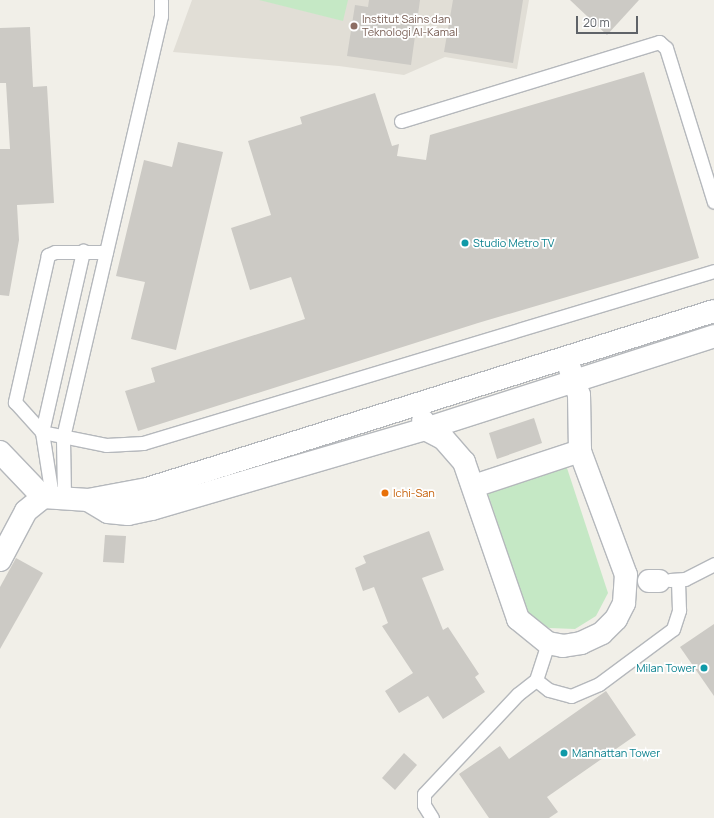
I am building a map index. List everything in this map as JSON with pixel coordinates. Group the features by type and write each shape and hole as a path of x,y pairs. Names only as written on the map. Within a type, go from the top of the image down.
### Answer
{"street":[{"path":"0,452 53,496 88,500 147,489 567,359 714,311"},
{"path":"88,500 108,512 128,514 152,509 425,429 575,382 714,336"},
{"path":"418,405 425,429 443,438 464,462 474,486 518,619 548,643 563,646 581,643 602,633 624,603 626,575 580,451 575,382 567,359"},
{"path":"474,486 580,451"},
{"path":"0,560 26,510 53,496"}],"lane":[{"path":"53,496 63,437 161,16 161,0"},
{"path":"401,121 659,42 666,48 714,202"},
{"path":"53,496 42,432 83,251"},
{"path":"106,252 55,252 48,255 15,402 42,432 106,445 143,443 714,271"},
{"path":"626,575 662,581 714,564"},
{"path":"536,680 549,690 572,696 599,684 673,629 679,610 662,581"},
{"path":"432,818 424,805 424,794 518,694 536,680 548,643"}],"shaded area":[{"name":"Institut Sains dan Teknologi Al-Kamal","path":"192,0 529,0 517,69 445,57 404,75 339,66 173,52"}],"green space":[{"path":"259,0 348,0 343,21"},
{"path":"566,465 608,593 596,616 575,629 549,628 528,614 487,491"}],"building":[{"path":"369,0 420,0 411,65 347,56 355,5 368,7"},
{"path":"453,0 523,0 513,63 444,52"},
{"path":"570,0 639,0 607,35"},
{"path":"30,27 33,87 47,86 54,203 17,205 19,240 9,296 0,295 0,149 10,149 6,83 0,83 0,28"},
{"name":"Studio Metro TV","path":"644,72 699,258 478,323 138,431 125,391 155,382 151,368 305,319 291,277 250,290 231,228 271,215 248,141 302,124 300,117 375,93 392,146 399,144 397,156 426,160 430,135"},
{"path":"178,142 223,152 176,350 131,339 145,282 116,276 144,160 172,167"},
{"path":"534,418 542,443 497,459 489,433"},
{"path":"429,531 444,570 422,578 443,630 448,627 479,674 475,677 485,692 443,719 428,696 399,713 385,691 413,673 382,626 388,623 374,587 363,591 355,568 366,563 363,556"},
{"path":"105,535 126,536 124,563 103,562"},
{"path":"16,558 43,573 0,649 0,587"},
{"name":"Milan Tower","path":"714,624 714,696 680,647"},
{"name":"Manhattan Tower","path":"606,691 636,735 547,797 558,812 549,818 489,818 459,774 500,746 509,759"},
{"path":"404,753 417,765 395,790 382,778"}],"place":[{"name":"Institut Sains dan Teknologi Al-Kamal","path":"354,26"},
{"name":"Studio Metro TV","path":"465,243"},
{"name":"Ichi-San","path":"385,493"},
{"name":"Milan Tower","path":"704,668"},
{"name":"Manhattan Tower","path":"564,753"}]}
